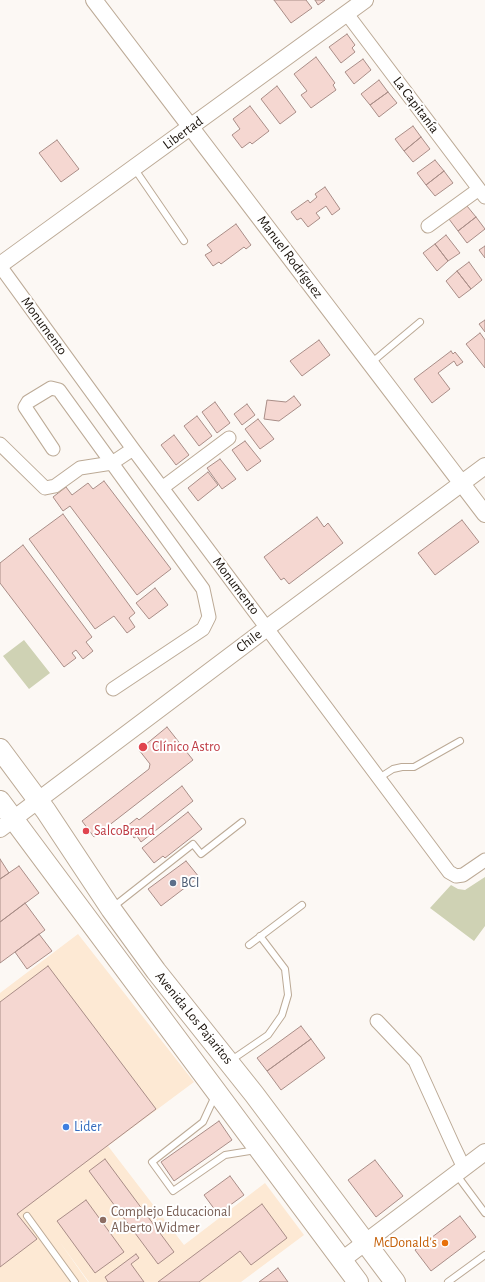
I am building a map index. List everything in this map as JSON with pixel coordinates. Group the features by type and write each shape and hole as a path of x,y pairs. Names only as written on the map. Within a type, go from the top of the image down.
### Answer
{"main road":[{"name":"Avenida Los Pajaritos","path":"0,749 38,800 111,909 179,1002 229,1062 395,1282"},
{"name":"Avenida Los Pajaritos","path":"0,801 7,824 217,1091 350,1274"}],"street":[{"name":"Manuel Rodríguez","path":"94,0 485,514"},
{"name":"Libertad","path":"0,266 365,0"},
{"name":"La Capitanía","path":"347,14 482,193"},
{"path":"428,226 482,193"},
{"name":"Monumento","path":"0,266 133,449 449,872 456,876 463,875 485,860"},
{"path":"53,449 25,407 28,402 51,388 59,390 203,589 209,617 203,629 113,689"},
{"path":"162,488 229,438"},
{"path":"0,444 44,488 55,486 80,468 112,463 133,449"},
{"name":"Chile","path":"7,824 485,466"},
{"path":"377,1021 415,1061 453,1146 460,1171"},
{"path":"350,1274 366,1242 485,1152"}],"lane":[{"path":"134,168 184,241"},
{"path":"370,362 420,322"},
{"path":"379,778 393,769 414,767 460,741"},
{"path":"111,909 194,844 201,854 242,822"},
{"path":"249,945 302,905"},
{"path":"229,1062 268,1035 282,1015 288,994 284,969 260,936"},
{"path":"217,1091 202,1122 152,1162 172,1191 225,1155 260,1149"},
{"path":"460,1171 485,1213"},
{"path":"27,1216 75,1282"},
{"path":"448,1282 485,1255"}],"shaded area":[{"path":"78,934 194,1082 108,1146 184,1245 265,1183 304,1235 241,1282 89,1282 59,1241 88,1282 0,1282 0,993"}],"green space":[{"path":"24,640 50,673 29,689 3,656"},
{"path":"485,877 485,926 474,941 430,908 451,885 458,889 465,890"}],"building":[{"path":"274,0 306,0 312,8 291,23"},
{"path":"315,0 325,0 318,5"},
{"path":"347,34 355,45 352,48 355,52 341,63 329,47"},
{"path":"316,57 335,83 333,85 336,90 311,108 301,95 307,91 294,74"},
{"path":"363,59 371,70 354,84 345,72"},
{"path":"379,80 388,92 370,105 361,94"},
{"path":"277,86 296,112 280,124 261,99"},
{"path":"388,92 397,103 379,117 370,105"},
{"path":"250,106 269,131 252,144 250,142 242,148 232,135 240,129 233,119"},
{"path":"413,126 421,137 404,151 395,139"},
{"path":"421,137 430,149 413,162 404,151"},
{"path":"57,140 79,169 61,182 39,153"},
{"path":"435,160 444,171 426,185 417,173"},
{"path":"444,171 453,183 435,196 426,185"},
{"path":"325,187 340,209 332,215 326,206 316,213 320,218 308,227 301,218 297,220 291,212 308,200 310,203 317,197 315,194"},
{"path":"467,206 476,217 458,231 449,219"},
{"path":"476,217 485,229 467,243 458,231"},
{"path":"236,224 251,245 246,249 244,247 221,264 219,262 213,266 205,255 212,251 207,245"},
{"path":"446,235 460,253 448,261 435,244"},
{"path":"435,244 448,261 437,271 423,253"},
{"path":"485,246 485,258 479,250"},
{"path":"469,262 482,280 471,289 457,271"},
{"path":"457,271 471,289 459,298 446,281"},
{"path":"485,320 485,332 479,324"},
{"path":"480,333 485,340 485,368 466,344"},
{"path":"319,340 330,355 302,376 290,361"},
{"path":"451,351 453,354 455,352 463,362 457,366 454,361 438,373 450,389 432,403 414,379"},
{"path":"294,396 301,405 279,421 264,419 267,400 286,402"},
{"path":"215,402 230,423 217,433 202,412"},
{"path":"247,404 255,415 242,425 234,414"},
{"path":"197,416 212,436 199,446 184,426"},
{"path":"258,419 274,439 260,449 245,429"},
{"path":"174,435 189,455 176,465 161,445"},
{"path":"245,441 261,461 247,471 232,450"},
{"path":"220,459 236,479 222,489 207,468"},
{"path":"208,472 218,485 198,501 188,488"},
{"path":"104,481 171,569 137,595 70,506 63,511 53,497 66,487 72,495 88,483 93,489"},
{"path":"63,514 135,613 129,618 135,627 127,633 114,616 95,629 29,539"},
{"path":"317,517 324,527 328,523 343,543 289,584 284,578 281,580 264,557"},
{"path":"462,520 479,542 435,575 418,553"},
{"path":"23,545 92,637 86,642 93,651 83,659 76,650 72,653 76,658 64,667 0,583 0,563"},
{"path":"155,588 168,605 149,619 136,603"},
{"path":"167,727 193,760 94,837 82,821 149,769 150,764 139,750"},
{"path":"182,786 193,801 141,842 137,836 134,838 126,827 137,818 139,820"},
{"path":"188,812 202,829 165,858 163,856 154,863 142,848"},
{"path":"0,859 9,873 0,879"},
{"name":"BCI","path":"186,861 199,877 161,906 148,889"},
{"path":"19,866 39,893 0,922 0,879"},
{"path":"25,903 45,930 0,963 0,922"},
{"path":"39,934 52,951 27,969 15,952"},
{"name":"Lider","path":"48,966 156,1109 17,1214 37,1239 0,1267 0,1002"},
{"path":"301,1026 311,1039 267,1071 257,1058"},
{"path":"311,1039 325,1058 281,1090 267,1071"},
{"path":"219,1121 232,1140 174,1181 161,1162"},
{"path":"105,1159 174,1252 158,1264 89,1171"},
{"path":"375,1160 403,1196 376,1217 348,1180"},
{"path":"230,1176 244,1195 218,1214 204,1195"},
{"path":"86,1200 124,1252 95,1273 57,1221"},
{"path":"262,1204 287,1238 251,1265 240,1251 199,1282 158,1282"},
{"name":"McDonald's","path":"460,1216 476,1237 431,1271 415,1250"},
{"path":"136,1254 139,1258 131,1264 144,1282 108,1282 105,1277"},
{"path":"278,1268 288,1282 259,1282"}],"place":[{"name":"Clínico Astro","path":"143,747"},
{"name":"SalcoBrand","path":"86,831"},
{"name":"BCI","path":"173,883"},
{"name":"Lider","path":"66,1127"},
{"name":"Complejo Educacional Alberto Widmer","path":"103,1220"},
{"name":"McDonald's","path":"445,1243"}]}
